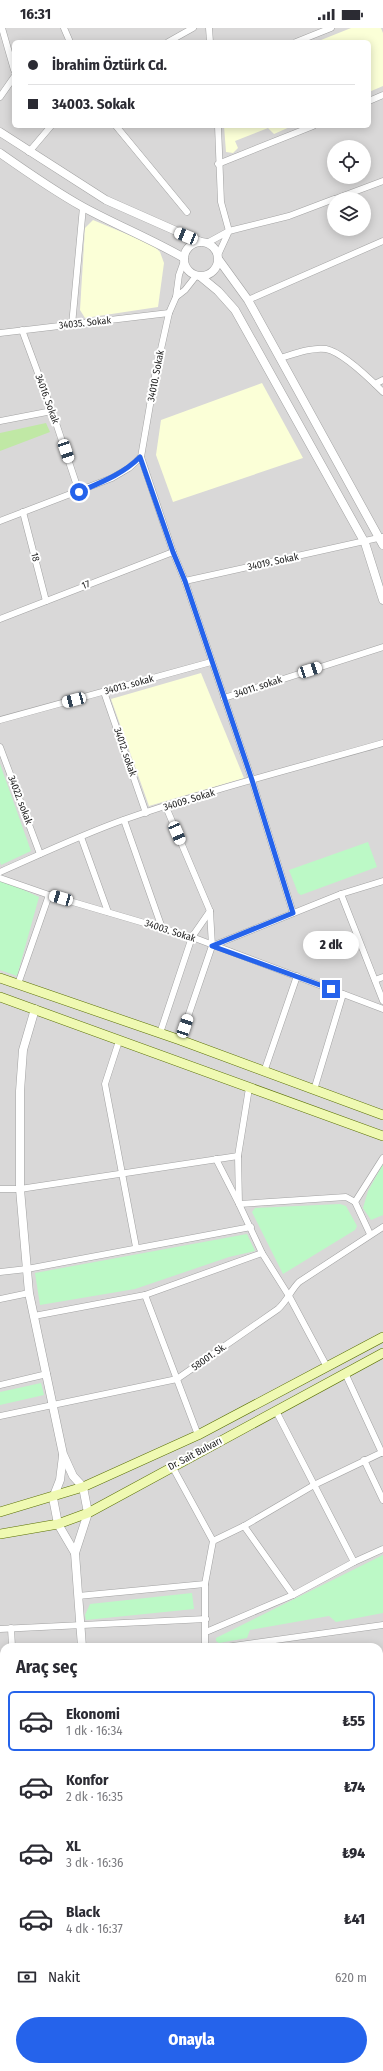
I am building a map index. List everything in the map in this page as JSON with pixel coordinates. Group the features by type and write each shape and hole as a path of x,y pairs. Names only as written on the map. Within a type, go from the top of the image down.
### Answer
{"main road":[{"path":"0,978 180,1040 383,1115"},
{"path":"0,997 383,1136"},
{"name":"Dr. Sait Bulvarı","path":"0,1512 53,1498 83,1487 198,1435 383,1338"},
{"name":"Dr. Sait Bulvarı","path":"0,1534 58,1524 88,1513 172,1466 383,1353"}],"street":[{"path":"2,28 12,63"},
{"path":"64,28 69,40"},
{"path":"172,40 193,28"},
{"path":"209,28 210,40"},
{"path":"300,40 316,31 331,28"},
{"path":"0,97 12,81"},
{"path":"371,100 383,95"},
{"path":"29,152 48,128"},
{"path":"118,128 187,212"},
{"path":"176,297 198,276 211,274 215,270 229,231 221,202 218,164 218,128"},
{"path":"218,164 308,128"},
{"path":"0,132 106,200 212,245 248,300 382,540"},
{"path":"0,153 39,180 82,206 149,238 184,260 188,270 218,291 235,310 363,543 383,600"},
{"path":"353,192 383,181"},
{"path":"176,297 179,275 186,250 190,246 204,242 229,231 290,216 327,202"},
{"path":"72,325 82,206"},
{"path":"248,300 383,240"},
{"name":"34010. Sokak","path":"140,457 169,313 176,297"},
{"name":"34035. Sokak","path":"0,334 22,330 169,313"},
{"name":"34016. Sokak","path":"22,330 52,411 79,492"},
{"path":"280,358 310,350 326,349 338,354 383,392"},
{"path":"375,384 383,380"},
{"path":"0,421 52,411"},
{"path":"0,521 79,492 112,478 129,468 140,457 173,552 185,581 211,662 252,780 293,913"},
{"name":"18","path":"23,512 46,601"},
{"name":"34019. Sokak","path":"185,581 382,540"},
{"name":"17","path":"0,619 173,552"},
{"name":"34011. sokak","path":"224,698 383,647"},
{"name":"34013. sokak","path":"0,720 211,662"},
{"name":"34012. sokak","path":"104,692 146,813"},
{"name":"34009. Sokak","path":"0,872 80,837 124,820 252,780 383,743"},
{"name":"34022. sokak","path":"0,747 40,854"},
{"path":"166,807 210,912 212,946 180,1040"},
{"path":"124,820 162,928"},
{"path":"80,837 108,912"},
{"name":"34003. Sokak","path":"0,878 49,895 192,937 212,946 297,976 383,1009"},
{"path":"212,946 340,894 383,881"},
{"path":"340,894 383,1001"},
{"path":"18,984 49,895"},
{"path":"160,1033 192,937 210,912"},
{"path":"264,1072 297,976"},
{"path":"375,980 383,977"},
{"path":"314,1090 343,994"},
{"path":"35,1009 22,1057 20,1091 20,1189 29,1293 54,1405 63,1454 73,1476 83,1487 88,1513 75,1553 82,1643"},
{"path":"120,1041 105,1084 136,1247"},
{"path":"239,1204 238,1156 249,1088"},
{"path":"0,1189 20,1189 238,1156"},
{"path":"355,1202 383,1158"},
{"path":"216,1160 251,1227 262,1252 289,1296 327,1367"},
{"path":"239,1204 346,1197 355,1202 370,1234"},
{"path":"0,1272 251,1227"},
{"name":"58001. Sk.","path":"0,1416 177,1379 278,1309 299,1282 370,1234 383,1227"},
{"path":"34,1316 144,1295 262,1252"},
{"path":"0,1299 29,1293"},
{"path":"144,1295 198,1435"},
{"path":"213,1541 244,1526 314,1485 364,1460 382,1453 345,1373"},
{"path":"0,1385 47,1374"},
{"path":"276,1411 354,1562"},
{"path":"63,1454 60,1480 53,1498 58,1524 75,1553"},
{"path":"364,1460 383,1500"},
{"path":"172,1466 213,1541 205,1584 205,1643"},
{"path":"244,1526 293,1595"},
{"path":"206,1632 293,1595 354,1562 383,1549"},
{"path":"78,1596 205,1584"},
{"path":"0,1629 206,1619"},
{"path":"255,1643 383,1625"},
{"path":"11,1628 12,1643"}],"shaded area":[{"path":"0,28 383,28 383,1643 0,1643"},
{"path":"351,28 381,28 383,33 383,86 371,91 371,40 321,40"},
{"path":"224,128 268,128 235,141 238,148 233,153 226,152"},
{"path":"268,128 288,128 274,134"},
{"path":"93,220 153,245 160,252 164,263 158,307 85,318 80,310 85,228"},
{"path":"262,383 303,458 173,502 156,455 161,420"},
{"path":"201,673 244,778 149,806 111,699"}],"green space":[{"path":"46,423 50,432 0,451 0,433"},
{"path":"0,764 31,851 1,865 0,862"},
{"path":"368,842 377,867 301,895 298,893 289,870"},
{"path":"0,879 39,897 17,976 0,970"},
{"path":"383,1164 383,1215 371,1220 363,1208 368,1191"},
{"path":"340,1204 346,1206 357,1226 355,1230 283,1274 252,1212 255,1208"},
{"path":"247,1234 255,1251 229,1257 135,1289 40,1305 35,1273"},
{"path":"41,1383 44,1395 0,1405 0,1392"},
{"path":"383,1555 383,1613 336,1622 329,1616 250,1630 247,1638 219,1643 216,1641 216,1638"},
{"path":"192,1593 194,1609 86,1620 85,1615 90,1604"}],"route":[{"path":"79,492 112,478 129,468 140,457 173,552 185,581 211,662 252,780 293,913 212,946 331,989"}]}
